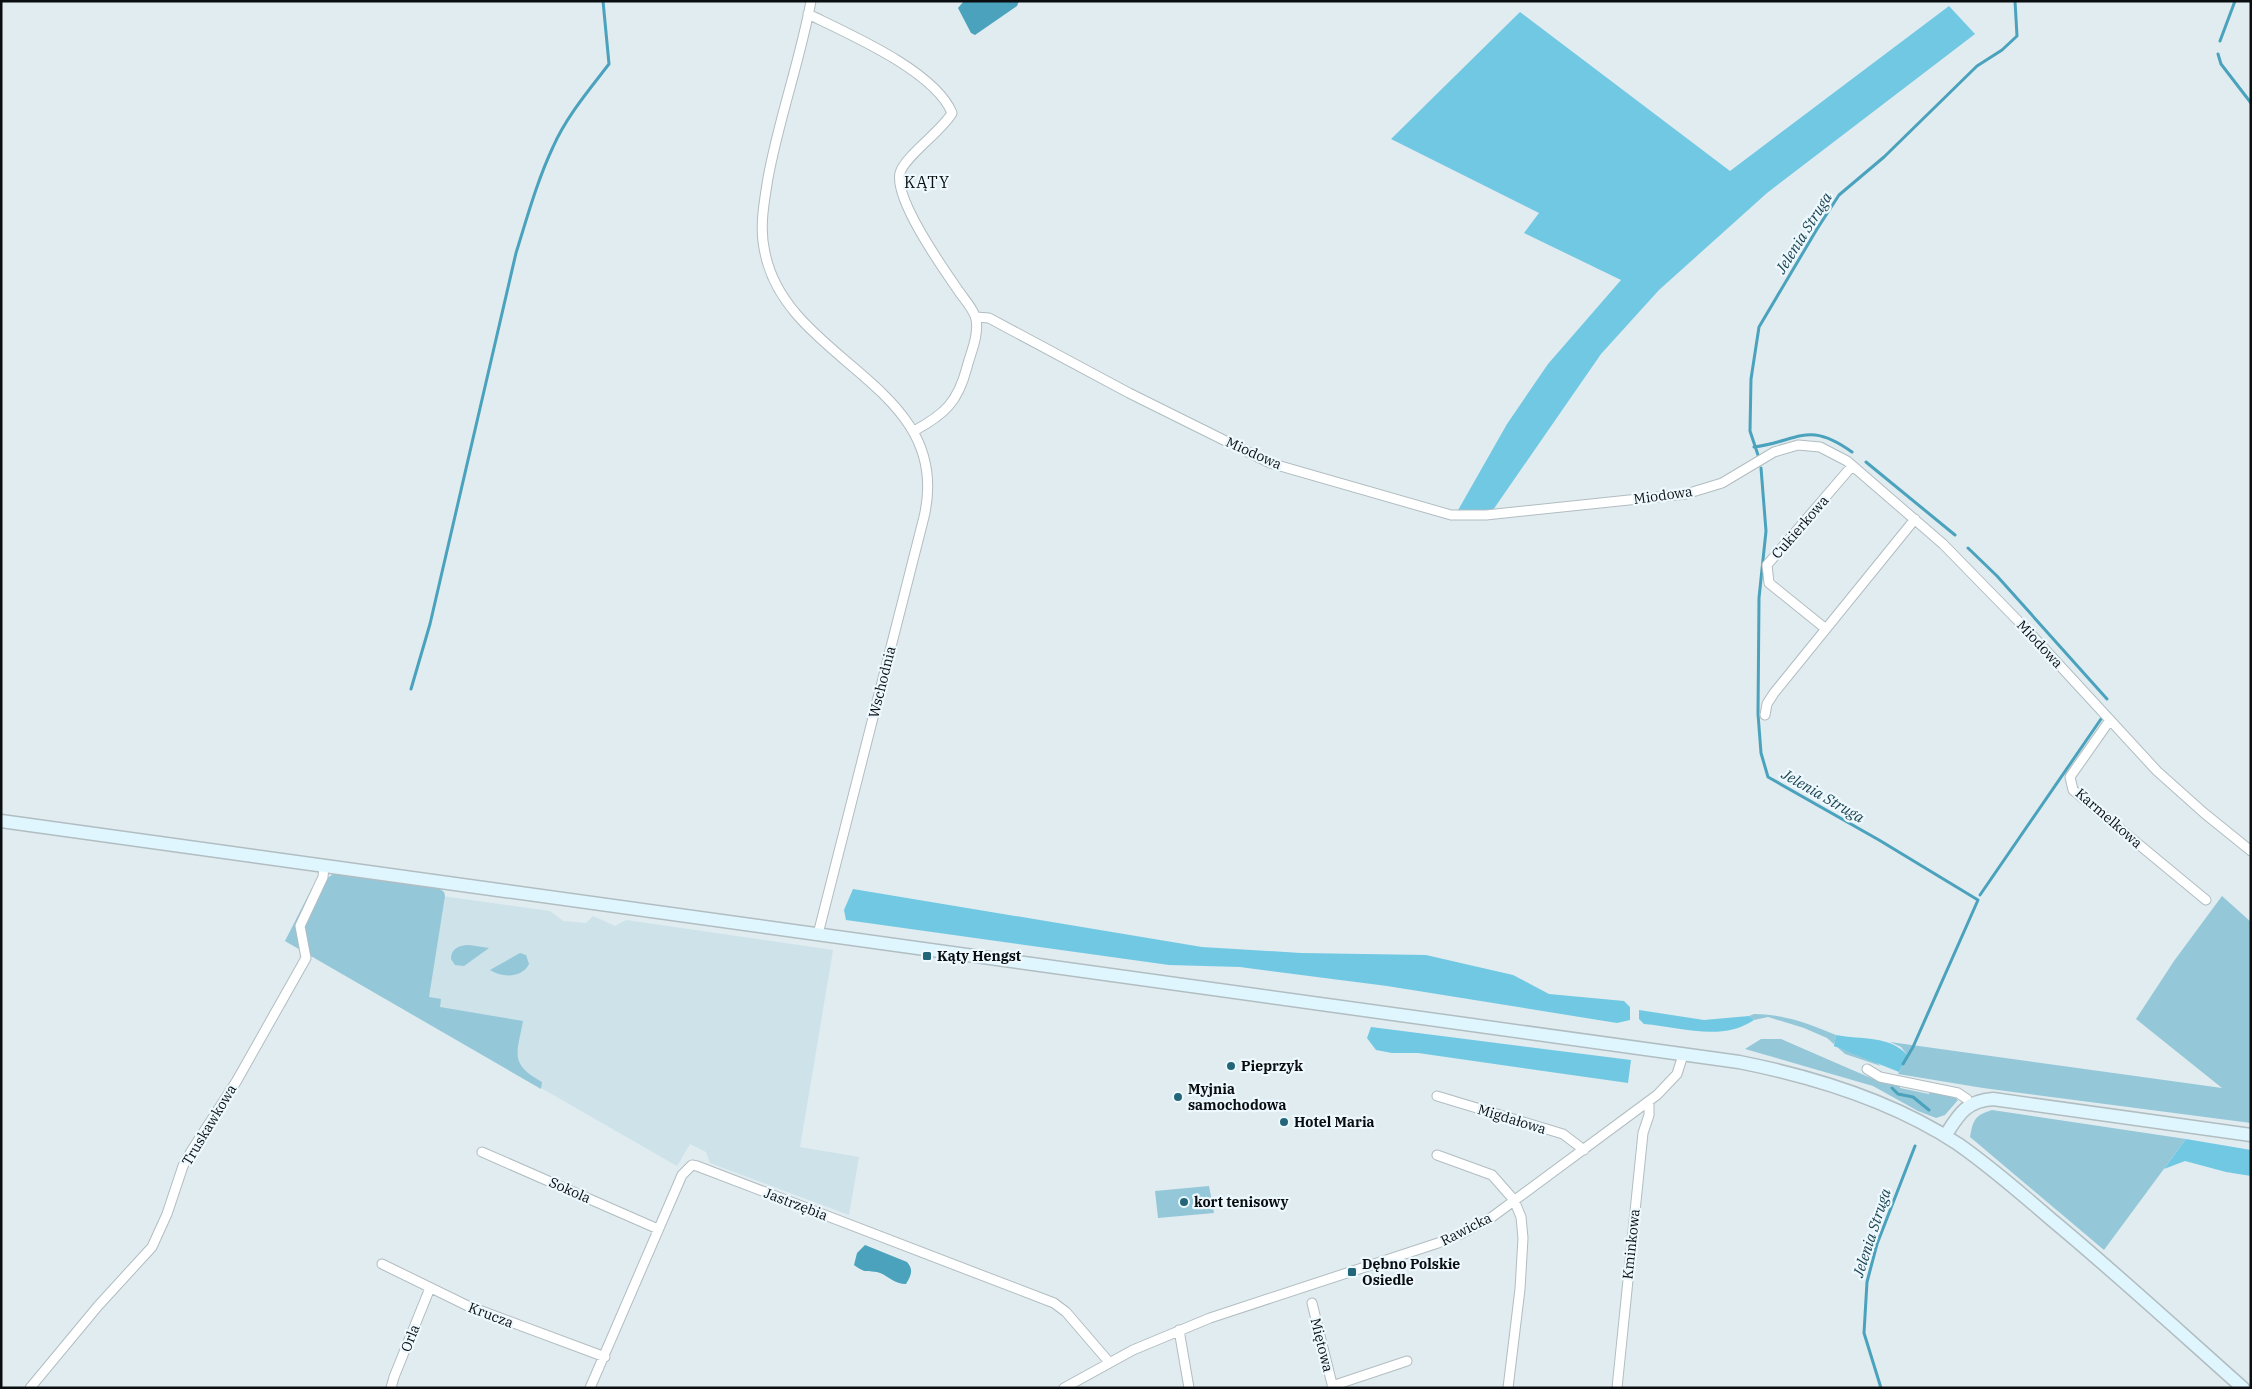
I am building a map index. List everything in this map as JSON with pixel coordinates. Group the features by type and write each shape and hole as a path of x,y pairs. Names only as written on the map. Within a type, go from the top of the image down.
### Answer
{"main road":[{"path":"1,820 1739,1062 1780,1070 1820,1081 1882,1105 1945,1136 2011,1185 2243,1388"},
{"path":"1945,1136 1960,1113 1970,1105 1984,1100 2006,1100 2251,1135"}],"street":[{"name":"Wschodnia","path":"811,1 772,157 763,207 762,231 764,252 769,270 788,304 816,334 900,411 914,431 924,456 928,482 926,510 818,934"},
{"path":"808,14 869,43 926,81 948,102 952,113 947,122 900,171 900,183 902,196 933,253 976,317 976,336 965,376 956,396 942,414 914,431"},
{"name":"Miodowa","path":"976,317 989,318 1129,393 1270,463 1451,515 1486,515 1686,494 1722,483 1774,452 1798,445 1820,447 1852,466 1943,544 2029,632 2157,770 2251,851"},
{"name":"Cukierkowa","path":"1826,629 1769,583 1767,565 1852,466"},
{"path":"1766,714 1766,704 1774,693 1915,519"},
{"name":"Karmelkowa","path":"2110,720 2070,777 2073,790 2206,900"},
{"name":"Truskawkowa","path":"30,1388 98,1306 152,1247 168,1214 183,1166 236,1082 306,958 300,926 323,877 324,866"},
{"name":"Rawicka","path":"1064,1388 1109,1362 1179,1330 1438,1243 1476,1227 1650,1101 1673,1080 1683,1055"},
{"path":"1867,1069 1880,1076 1958,1093 1967,1099 1970,1105"},
{"name":"Migdałowa","path":"1437,1096 1563,1134 1584,1150"},
{"name":"Kminkowa","path":"1617,1388 1642,1133 1649,1115 1650,1101"},
{"name":"Sokola","path":"482,1152 658,1229"},
{"path":"1437,1155 1492,1175 1514,1200 1521,1217 1523,1238 1520,1289 1508,1388"},
{"name":"Jastrzębia","path":"590,1388 682,1175 692,1166 697,1166 1054,1303 1066,1312 1109,1362"},
{"name":"Krucza","path":"382,1264 468,1306 604,1357"},
{"name":"Orla","path":"391,1388 430,1288"},
{"name":"Miętowa","path":"1312,1303 1333,1387 1407,1361"},
{"path":"1179,1330 1189,1388"}],"shaded area":[{"path":"964,1 1019,1 1017,6 975,35 971,33 958,8"},
{"path":"1949,6 1975,34 1767,193 1659,290 1601,354 1493,510 1457,512 1507,424 1548,364 1621,280 1524,233 1539,213 1391,139 1520,12 1730,171"},
{"path":"335,873 437,887 444,892 445,896 429,997 441,999 440,1007 523,1021 518,1057 524,1070 542,1082 541,1089 285,941 312,888"},
{"path":"327,880 550,911 563,921 586,923 593,916 615,926 626,920 833,950 800,1147 859,1157 849,1215 710,1163 706,1152 690,1144 677,1166 285,941 312,888"},
{"path":"853,889 1202,947 1301,953 1426,955 1513,975 1549,994 1624,1001 1630,1007 1630,1020 1617,1023 1387,986 1240,967 1169,965 846,920 844,910"},
{"path":"2222,896 2251,922 2251,1123 1983,1088 1898,1074 1908,1056 1901,1047 1890,1042 2222,1088 2136,1019 2174,961"},
{"path":"469,945 489,948 464,966 455,965 451,959 454,950"},
{"path":"520,953 526,955 529,964 522,972 506,975 490,970"},
{"path":"1639,1010 1704,1020 1749,1016 1754,1020 1742,1027 1728,1030 1715,1032 1700,1031 1644,1024 1639,1019"},
{"path":"1754,1014 1787,1018 1815,1027 1836,1035 1834,1044 1827,1038 1804,1028 1768,1017 1754,1020 1749,1016"},
{"path":"1371,1027 1631,1060 1628,1083 1418,1053 1392,1053 1376,1050 1367,1038"},
{"path":"1836,1035 1884,1041 1901,1049 1908,1056 1899,1072 1834,1046"},
{"path":"1761,1039 1781,1039 1878,1081 1929,1094 1930,1092 1951,1095 1958,1100 1945,1115 1936,1118 1918,1111 1873,1086 1745,1049"},
{"path":"1837,1047 1873,1060 1881,1066 1845,1054"},
{"path":"1992,1110 2186,1139 2104,1250 1970,1137 1972,1126 1978,1116"},
{"path":"2186,1139 2251,1150 2251,1176 2226,1172 2185,1161 2164,1169"},
{"name":"kort tenisowy","path":"1209,1186 1214,1213 1158,1218 1155,1191"},
{"path":"865,1245 907,1262 911,1268 911,1273 906,1284 895,1282 880,1273 862,1270 854,1265 857,1253"}],"waterway":[{"path":"411,689 430,624 516,253 528,213 547,160 558,136 578,104 609,64 603,1"},
{"name":"Jelenia Struga","path":"1758,455 1750,431 1751,379 1759,327 1839,195 1884,157 1977,66 2002,50 2017,36 2015,1"},
{"path":"2220,41 2235,1"},
{"path":"2218,54 2221,64 2251,103"},
{"path":"1754,447 1803,435 1814,435 1837,442 1852,452"},
{"path":"1866,462 1955,535"},
{"name":"Jelenia Struga","path":"1761,468 1766,531 1759,598 1758,714 1761,753 1768,777 1879,840 1978,900 1913,1047 1903,1064"},
{"path":"1968,548 1997,576 2107,699"},
{"path":"1980,895 2101,719"},
{"name":"Jelenia Struga","path":"1892,1088 1898,1094 1913,1097 1929,1110"},
{"name":"Jelenia Struga","path":"1881,1388 1864,1333 1867,1282 1877,1244 1915,1146"}],"place":[{"name":"Kąty Hengst","path":"927,956"},
{"name":"Pieprzyk","path":"1231,1066"},
{"name":"Myjnia samochodowa","path":"1178,1097"},
{"name":"Hotel Maria","path":"1284,1122"},
{"name":"kort tenisowy","path":"1184,1202"},
{"name":"Dębno Polskie Osiedle","path":"1352,1272"}],"district":[{"name":"KĄTY","path":"927,182"}]}
